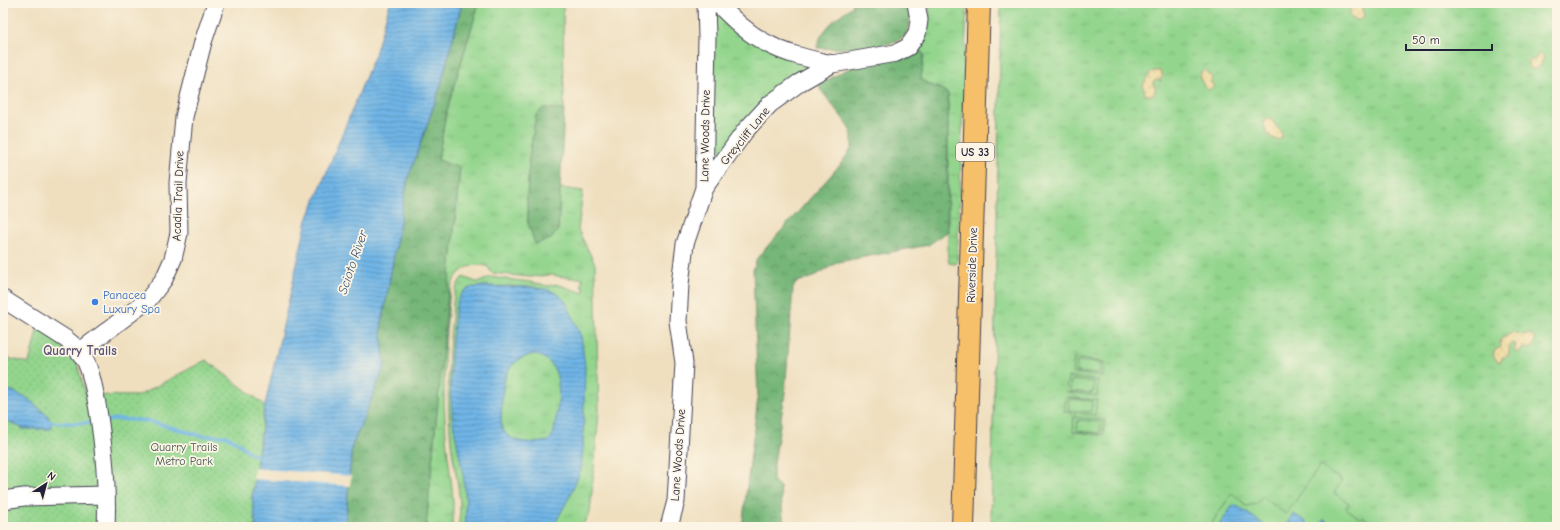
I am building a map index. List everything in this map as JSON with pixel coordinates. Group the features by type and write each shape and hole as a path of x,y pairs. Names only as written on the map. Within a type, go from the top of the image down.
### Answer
{"main road":[{"name":"Riverside Drive","path":"963,527 979,3"}],"street":[{"name":"Acadia Trail Drive","path":"79,352 148,300 164,280 174,259 179,233 178,183 184,117 203,42 216,3"},
{"name":"Lane Woods Drive","path":"669,527 676,501 684,363 678,321 680,284 685,244 704,188 707,37 706,3"},
{"name":"Greycliff Lane","path":"717,3 752,35 770,45 789,53 832,64"},
{"name":"Greycliff Lane","path":"704,188 745,131 770,104 799,83 832,64 896,54 908,46 917,34 919,20 916,3"},
{"path":"3,299 66,339 79,352 90,372 104,445 106,527"},
{"path":"3,500 24,497 106,496"}],"green space":[{"path":"462,3 479,3 446,113 438,160 460,168 426,527 345,527 352,446 385,366 381,329 407,182 440,89"},
{"path":"479,3 563,3 564,110 543,108 536,115 529,159 527,199 528,223 558,230 560,188 583,191 578,230 595,264 599,412 590,513 581,527 458,527 460,506 451,442 448,380 449,348 454,296 457,286 463,277 480,282 490,277 548,286 556,284 584,293 584,289 581,286 583,278 550,275 530,277 492,273 487,266 478,265 469,267 458,274 450,291 449,300 444,360 444,406 453,504 452,527 426,527 460,168 438,160 446,113"},
{"path":"852,3 910,3 911,11 907,32 897,41 888,44 863,48 817,48 826,29 841,14 853,6"},
{"path":"941,3 967,3 957,263 955,264 949,263 948,258 948,94 942,89 927,84 921,79 924,54 918,50 928,29 929,6 938,5"},
{"path":"1001,3 1557,3 1557,527 991,527"},
{"path":"711,9 808,67 721,153 717,154 713,153"},
{"path":"918,50 924,54 921,79 927,84 942,89 948,94 947,232 928,245 838,262 813,277 797,282 793,288 785,393 773,470 773,480 780,487 784,527 742,527 758,398 753,270 757,258 840,165 852,148 852,135 848,125 820,89 820,84 853,66 899,57"},
{"path":"543,108 564,110 558,230 551,239 535,244 528,223 527,199 529,159 536,115"},
{"name":"Quarry Trails Metro Park","path":"38,327 54,338 77,363 86,395 138,396 206,360 265,405 252,497 256,527 3,527 3,357 29,363"},
{"path":"1074,358 1104,362 1103,377 1072,373"},
{"path":"1077,361 1100,363 1099,374 1076,372"},
{"path":"1068,377 1098,380 1097,396 1066,392"},
{"path":"1071,380 1094,382 1093,393 1070,391"},
{"path":"1066,397 1097,400 1095,415 1064,412"},
{"path":"1069,399 1092,401 1091,412 1068,410"},
{"path":"1074,417 1105,420 1103,435 1073,432"},
{"path":"1078,420 1101,422 1100,433 1077,431"},
{"path":"1320,466 1342,481 1334,493 1349,503 1346,508 1361,519 1363,517 1368,520 1369,527 1353,527 1356,521 1352,519 1348,526 1349,527 1209,527 1232,493 1246,506 1257,504 1262,497 1286,514"}],"sand":[{"path":"1354,3 1366,3 1362,10 1364,15 1362,19 1356,20 1350,15 1350,11"},
{"path":"1538,54 1541,54 1544,57 1540,67 1534,69 1529,68 1528,62 1530,60 1534,60"},
{"path":"1204,70 1212,77 1211,83 1214,86 1209,90 1203,84 1199,76"},
{"path":"1161,71 1163,76 1160,79 1161,81 1156,80 1153,82 1156,89 1153,95 1146,95 1143,88 1144,84 1151,73"},
{"path":"1269,118 1273,120 1275,125 1282,133 1282,137 1279,140 1270,137 1266,131 1264,122"},
{"path":"1513,332 1522,335 1530,334 1535,338 1535,343 1530,349 1524,347 1519,353 1514,351 1516,345 1515,343 1512,343 1508,356 1503,357 1500,362 1497,361 1493,355 1495,350 1501,347 1500,340"}],"water":[{"name":"Scioto River","path":"390,3 462,3 440,88 407,182 381,329 385,366 352,446 345,527 256,527 252,497 265,405 307,220 375,54"},
{"path":"473,287 531,287 549,290 559,295 566,302 581,336 585,366 581,469 570,496 553,527 465,527 465,487 453,422 450,373 455,312 458,299 463,292","holes":["534,354 544,358 551,364 558,380 559,389 553,433 548,441 522,442 515,440 505,433 501,424 505,377 512,365 525,357"]},
{"path":"3,387 27,398 48,416 52,429 24,429 3,419"},
{"path":"1234,504 1266,527 1221,527 1219,525"},
{"path":"1294,514 1308,523 1306,527 1285,527"},
{"path":"1324,519 1335,527 1319,527"}],"pier":[{"path":"254,468 351,476 350,486 253,479"}],"waterway":[{"path":"105,421 117,419 148,421 202,436 226,436 237,442 250,453 262,458"},
{"path":"45,421 58,423 95,422"}],"place":[{"name":"Panacea Luxury Spa","path":"95,302"}],"district":[{"name":"Quarry Trails","path":"80,350"}]}
